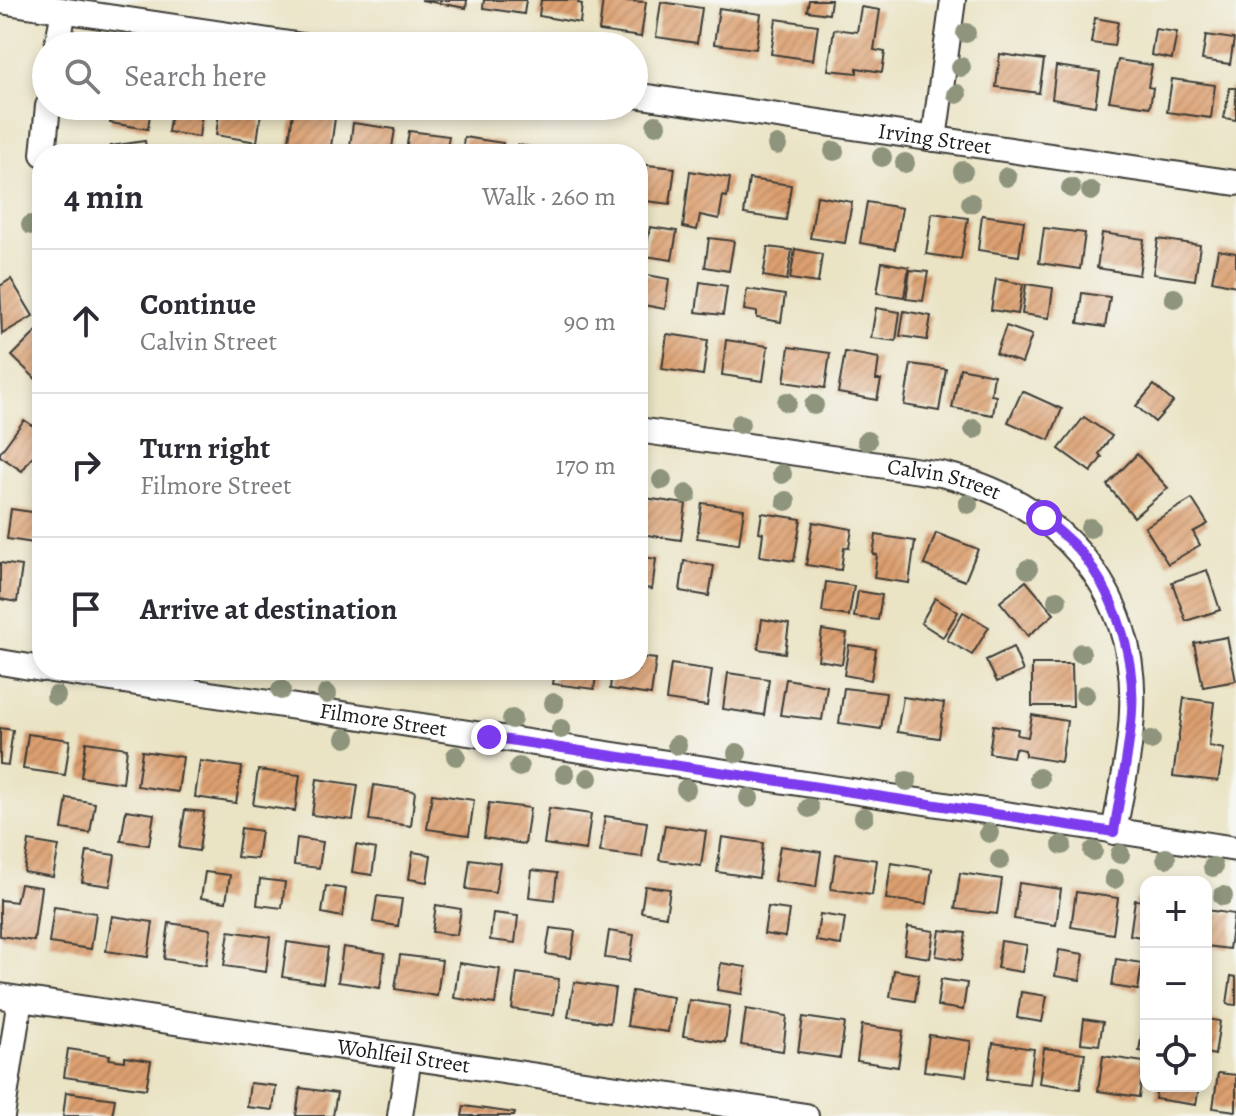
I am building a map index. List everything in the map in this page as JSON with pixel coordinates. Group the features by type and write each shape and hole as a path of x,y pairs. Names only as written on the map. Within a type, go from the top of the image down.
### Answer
{"street":[{"path":"934,139 953,0"},
{"path":"0,1 207,32"},
{"path":"60,32 64,11"},
{"name":"Irving Street","path":"648,97 1236,183"},
{"path":"44,144 47,120"},
{"name":"Calvin Street","path":"648,431 941,474 975,482 1019,501 1044,518 1091,565 1116,612 1125,642 1132,710 1114,832"},
{"path":"0,662 32,667"},
{"name":"Filmore Street","path":"117,680 1236,849"},
{"path":"2,1116 10,998"},
{"name":"Wohlfeil Street","path":"10,998 798,1115"},
{"path":"400,1116 409,1057"}],"building":[{"path":"421,0 467,0 466,8"},
{"path":"484,0 526,0 524,14 483,8"},
{"path":"541,0 579,0 578,3 582,4 580,23 539,16"},
{"path":"603,0 646,2 642,32 599,31"},
{"path":"809,0 831,0 829,14 807,11"},
{"path":"661,2 702,8 697,43 656,37"},
{"path":"861,7 880,10 874,50 885,52 882,72 857,68 857,73 828,70 834,29 857,32"},
{"path":"719,8 761,14 756,49 714,44"},
{"path":"1095,18 1118,22 1114,46 1091,43"},
{"path":"776,19 818,25 813,60 771,54"},
{"path":"1155,29 1177,32 1172,59 1151,55"},
{"path":"1206,35 1234,39 1230,64 1202,60"},
{"path":"1000,54 1044,60 1039,93 996,87"},
{"path":"1118,60 1152,65 1148,87 1153,88 1150,107 1109,101"},
{"path":"1056,66 1100,72 1095,106 1052,99"},
{"path":"1172,79 1215,85 1211,118 1167,112"},
{"path":"1230,88 1236,88 1236,120 1224,118"},
{"path":"111,120 149,120 148,129 110,123"},
{"path":"170,120 201,120 199,137 168,132"},
{"path":"218,120 260,120 257,142 216,135"},
{"path":"292,120 335,120 331,144 289,144"},
{"path":"353,123 395,129 393,144 350,144"},
{"path":"409,131 449,136 448,144 407,144"},
{"path":"464,137 503,143 503,144 463,144"},
{"path":"648,165 675,168 670,204 648,201"},
{"path":"690,171 730,178 719,219 700,215 697,230 683,227"},
{"path":"749,179 791,185 786,220 744,214"},
{"path":"817,196 852,202 845,243 810,238"},
{"path":"867,202 902,208 895,249 860,243"},
{"path":"932,213 968,218 961,259 926,254"},
{"path":"982,215 1024,221 1019,256 978,250"},
{"path":"650,227 677,231 672,260 648,256"},
{"path":"1044,228 1085,233 1080,269 1039,263"},
{"path":"1102,233 1144,239 1139,275 1097,268"},
{"path":"709,238 734,241 729,271 705,267"},
{"path":"1158,239 1200,245 1195,280 1153,274"},
{"path":"768,247 792,250 787,280 763,276"},
{"path":"795,249 822,254 818,283 790,279"},
{"path":"1218,250 1236,253 1236,286 1212,281"},
{"path":"882,262 909,267 904,297 877,293"},
{"path":"910,270 928,272 923,301 906,299"},
{"path":"648,275 669,279 665,309 648,306"},
{"path":"11,279 32,314 2,334 0,286"},
{"path":"996,279 1023,284 1018,314 991,310"},
{"path":"700,282 727,286 723,315 696,312"},
{"path":"1026,284 1053,288 1049,318 1022,314"},
{"path":"747,289 785,295 781,322 757,318 757,312 744,310"},
{"path":"1082,293 1110,297 1105,327 1078,323"},
{"path":"876,308 900,312 896,341 871,338"},
{"path":"904,311 931,316 927,340 900,336"},
{"path":"1006,326 1032,335 1022,363 996,354"},
{"path":"667,334 708,340 703,375 662,369"},
{"path":"32,336 32,375 12,356"},
{"path":"726,340 768,346 763,381 722,375"},
{"path":"789,347 830,353 825,388 784,382"},
{"path":"845,352 879,358 876,380 881,380 877,400 838,393"},
{"path":"911,364 946,369 939,411 904,405"},
{"path":"960,368 994,375 991,395 996,396 993,415 952,408"},
{"path":"1154,385 1173,402 1155,422 1136,406"},
{"path":"1022,391 1062,409 1049,440 1008,422"},
{"path":"1084,417 1112,436 1091,472 1059,449"},
{"path":"24,420 32,425 32,457 22,471 0,453"},
{"path":"1137,454 1168,488 1134,517 1107,485"},
{"path":"648,498 686,504 681,540 648,535"},
{"path":"1192,499 1208,524 1193,532 1200,545 1168,564 1145,527"},
{"path":"702,503 744,509 739,544 697,538"},
{"path":"11,509 32,512 32,543 7,539"},
{"path":"762,513 801,519 794,561 760,556"},
{"path":"813,522 852,529 849,548 844,547 841,570 806,565"},
{"path":"936,533 978,549 965,581 924,565"},
{"path":"876,535 915,541 909,583 874,578"},
{"path":"648,558 656,559 652,589 648,588"},
{"path":"684,561 714,566 709,596 680,591"},
{"path":"0,563 22,566 17,602 0,599"},
{"path":"1207,570 1220,610 1186,621 1172,582"},
{"path":"1026,581 1054,614 1028,636 1000,602"},
{"path":"826,582 854,586 849,616 822,612"},
{"path":"858,591 882,595 878,620 854,617"},
{"path":"935,598 958,612 943,637 921,623"},
{"path":"963,612 989,627 972,655 947,640"},
{"path":"762,619 789,624 785,653 758,649"},
{"path":"822,630 847,634 842,664 818,660"},
{"path":"1227,637 1236,681 1203,687 1194,643"},
{"path":"849,645 876,649 871,680 844,675"},
{"path":"1013,647 1023,671 997,682 986,660"},
{"path":"648,658 656,659 651,695 610,689 611,680 648,680"},
{"path":"671,664 712,670 707,706 666,700"},
{"path":"1032,664 1072,664 1073,706 1032,706"},
{"path":"728,673 769,679 764,715 723,709"},
{"path":"786,679 827,686 822,720 780,715"},
{"path":"554,680 595,680 594,689 553,684"},
{"path":"844,688 886,693 881,729 839,723"},
{"path":"903,697 944,703 939,738 897,732"},
{"path":"1184,698 1214,702 1209,746 1224,749 1218,781 1173,776"},
{"path":"1032,715 1067,721 1061,762 1025,756 1025,750 1015,748 1013,757 989,753 993,725 1018,729 1017,735 1028,737"},
{"path":"0,728 13,730 8,765 0,764"},
{"path":"28,734 70,740 65,775 23,769"},
{"path":"86,742 127,748 123,783 81,777"},
{"path":"142,751 183,757 178,792 137,786"},
{"path":"200,761 242,767 236,803 195,797"},
{"path":"258,770 300,775 295,811 253,805"},
{"path":"317,779 358,785 353,820 312,815"},
{"path":"374,785 415,791 411,826 369,820"},
{"path":"432,794 474,800 469,835 427,829"},
{"path":"67,798 95,803 90,833 62,829"},
{"path":"489,803 530,808 525,844 484,838"},
{"path":"549,808 591,814 586,850 544,844"},
{"path":"126,810 154,814 149,845 121,841"},
{"path":"185,810 204,812 199,851 179,848"},
{"path":"605,816 647,822 642,857 600,852"},
{"path":"665,825 706,831 701,866 659,860"},
{"path":"241,828 261,831 257,859 237,857"},
{"path":"722,837 763,843 759,878 717,872"},
{"path":"297,838 323,842 319,868 294,865"},
{"path":"29,841 59,846 53,877 24,872"},
{"path":"356,845 376,849 372,875 352,872"},
{"path":"780,846 821,852 816,887 774,881"},
{"path":"87,851 115,855 110,886 82,882"},
{"path":"413,852 431,855 427,882 409,879"},
{"path":"836,854 877,860 872,895 831,889"},
{"path":"470,859 500,863 495,893 466,889"},
{"path":"891,863 932,869 927,904 886,899"},
{"path":"532,870 557,873 554,900 529,897"},
{"path":"205,872 230,875 226,902 201,898"},
{"path":"960,873 1002,879 997,914 955,909"},
{"path":"260,879 285,882 282,908 257,905"},
{"path":"1019,883 1061,889 1056,925 1014,919"},
{"path":"20,884 41,887 34,941 0,936 0,900 16,902"},
{"path":"326,886 346,889 342,917 322,913"},
{"path":"645,886 670,889 666,916 641,912"},
{"path":"1076,892 1118,898 1113,934 1071,927"},
{"path":"377,896 402,899 398,926 373,922"},
{"path":"1135,900 1140,900 1140,937 1130,935"},
{"path":"436,905 461,909 457,935 432,932"},
{"path":"54,907 96,913 91,949 49,943"},
{"path":"768,907 789,910 785,937 764,934"},
{"path":"1212,911 1234,914 1229,949 1212,947"},
{"path":"493,913 518,916 515,943 490,940"},
{"path":"820,914 845,918 841,945 816,941"},
{"path":"112,916 153,922 148,957 106,951"},
{"path":"169,923 211,929 206,965 164,959"},
{"path":"908,927 934,931 930,958 904,954"},
{"path":"550,928 575,931 571,958 546,954"},
{"path":"940,930 966,933 962,960 936,956"},
{"path":"229,931 270,937 266,972 224,966"},
{"path":"609,931 634,935 630,961 605,958"},
{"path":"1001,941 1027,945 1022,972 997,968"},
{"path":"287,942 328,948 323,983 282,977"},
{"path":"343,947 385,953 380,988 338,982"},
{"path":"1059,950 1084,954 1080,980 1055,976"},
{"path":"400,955 442,960 437,996 395,989"},
{"path":"1116,959 1140,963 1138,990 1112,986"},
{"path":"459,963 500,969 495,1004 454,998"},
{"path":"721,963 746,967 742,994 717,990"},
{"path":"894,970 919,974 915,1001 890,997"},
{"path":"517,973 559,979 554,1015 512,1009"},
{"path":"1231,976 1236,977 1236,1005 1227,1004"},
{"path":"941,979 967,983 963,1010 937,1006"},
{"path":"574,982 615,988 610,1023 568,1017"},
{"path":"632,991 673,997 668,1032 627,1026"},
{"path":"1021,992 1047,996 1042,1022 1017,1018"},
{"path":"689,1000 730,1006 725,1042 683,1036"},
{"path":"746,1009 787,1016 783,1051 741,1045"},
{"path":"803,1017 845,1023 840,1058 798,1052"},
{"path":"1084,1019 1103,1022 1099,1045 1081,1043"},
{"path":"1212,1020 1220,1021 1215,1055 1212,1054"},
{"path":"862,1025 903,1031 898,1067 857,1061"},
{"path":"929,1035 971,1041 966,1076 924,1071"},
{"path":"993,1043 1034,1049 1029,1084 988,1079"},
{"path":"1044,1048 1085,1053 1080,1089 1039,1083"},
{"path":"68,1049 110,1055 109,1059 125,1061 125,1057 151,1061 146,1089 64,1077"},
{"path":"1103,1056 1140,1061 1139,1097 1098,1091"},
{"path":"1218,1073 1236,1075 1236,1111 1213,1108"},
{"path":"250,1083 276,1086 273,1110 247,1107"},
{"path":"300,1088 337,1093 333,1116 296,1116"},
{"path":"66,1092 115,1099 112,1116 63,1116"},
{"path":"1156,1092 1198,1092 1196,1105 1155,1099"},
{"path":"464,1106 515,1113 514,1116 462,1116"}],"route":[{"path":"489,737 1114,832 1132,710 1125,642 1116,612 1091,565 1044,518"}]}
